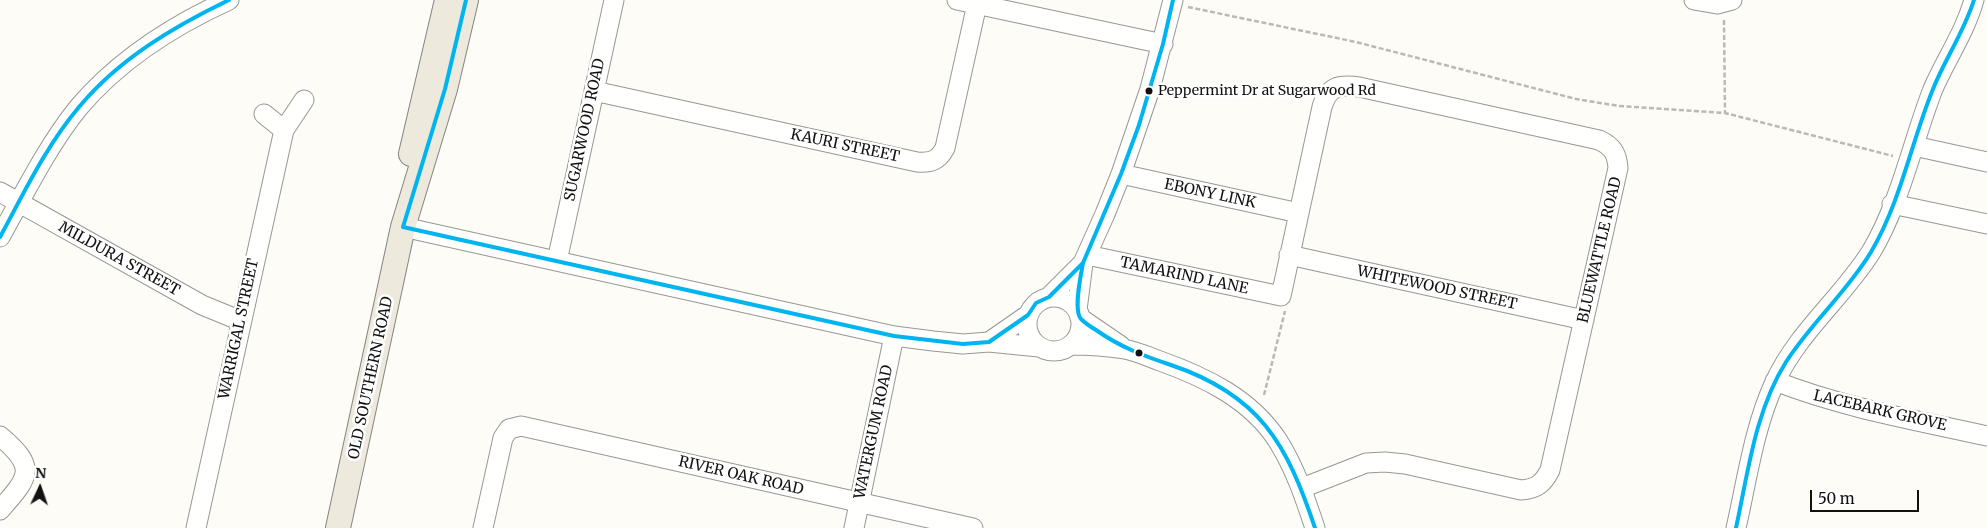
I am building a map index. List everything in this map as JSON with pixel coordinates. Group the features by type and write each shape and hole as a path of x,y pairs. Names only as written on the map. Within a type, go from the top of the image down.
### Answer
{"main road":[{"name":"OLD SOUTHERN ROAD","path":"403,227 404,183 447,0"},
{"name":"OLD SOUTHERN ROAD","path":"338,528 403,227 446,89 466,0"}],"street":[{"path":"0,237 61,132 80,107 106,79 145,48 178,26 229,0"},
{"name":"SUGARWOOD ROAD","path":"557,260 614,0"},
{"path":"957,0 1163,44"},
{"path":"1694,0 1708,3 1728,2"},
{"path":"1736,528 1764,409 1775,381 1801,337 1853,279 1872,250 1892,204 1933,90 1968,20 1974,0"},
{"path":"403,227 894,336 956,343 989,342 1038,347 1055,351 1064,350 1071,345 1080,333 1079,314 1085,259 1121,174 1150,89 1163,44 1172,2"},
{"name":"KAURI STREET","path":"594,91 917,162 934,162 941,157 945,148 977,4"},
{"name":"BLUEWATTLE ROAD","path":"1280,296 1325,96 1340,86 1359,87 1599,140 1608,144 1618,158 1618,168 1584,320 1550,470 1546,479 1540,485 1531,489 1521,490 1405,464 1386,462 1360,466 1302,488"},
{"name":"WARRIGAL STREET","path":"196,528 284,130 304,100"},
{"path":"264,114 284,130"},
{"path":"1911,153 1987,162"},
{"name":"EBONY LINK","path":"1121,174 1299,213"},
{"name":"MILDURA STREET","path":"0,192 202,305 241,321"},
{"path":"1892,204 1987,224"},
{"name":"WHITEWOOD STREET","path":"1290,255 1584,320"},
{"path":"989,342 1028,315 1036,303 1049,297 1085,259"},
{"name":"TAMARIND LANE","path":"1085,259 1280,296"},
{"path":"1049,297 1065,299 1079,314 1127,349"},
{"path":"1028,315 1028,333 1038,347"},
{"name":"WATERGUM ROAD","path":"854,528 894,336"},
{"path":"1071,345 1098,345 1127,349 1192,373 1217,385 1238,400 1256,416 1277,440 1302,488 1315,528"},
{"name":"LACEBARK GROVE","path":"1775,381 1847,406 1987,436"},
{"name":"RIVER OAK ROAD","path":"483,528 503,438 508,430 521,426 973,528"},
{"path":"0,436 20,454 26,470 20,486 0,510"}],"path":[{"path":"1172,2 1356,42 1576,99 1619,106 1725,113 1911,153"},
{"path":"1725,113 1728,2"}],"transit line":[{"path":"0,237 36,170 56,138 79,107 95,90 129,59 167,33 229,0"},
{"path":"466,0 445,89 403,227 894,336 963,344 989,342 1028,315 1036,303 1049,297 1083,263 1121,174 1139,125 1163,44 1173,0"},
{"path":"1736,528 1754,443 1775,381 1806,334 1851,281 1871,252 1881,233 1898,192 1925,109 1974,0"},
{"path":"1083,263 1078,300 1081,319 1123,346 1202,377 1227,391 1248,408 1266,426 1281,447 1293,471 1315,528"}],"place":[{"name":"Peppermint Dr at Sugarwood Rd","path":"1149,91"}]}
